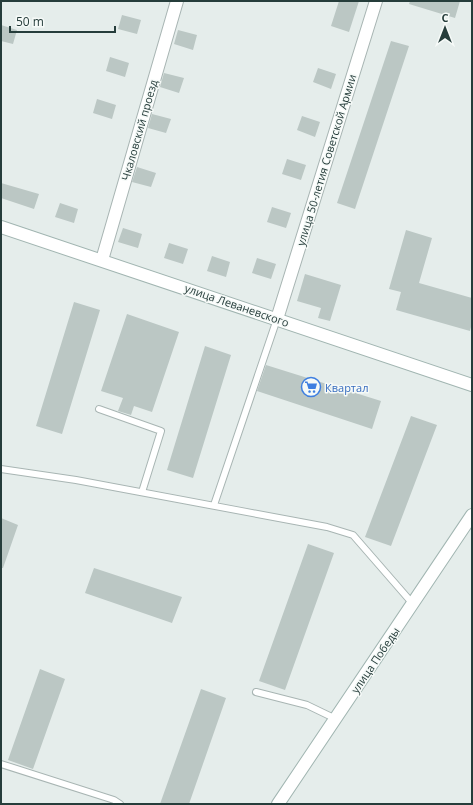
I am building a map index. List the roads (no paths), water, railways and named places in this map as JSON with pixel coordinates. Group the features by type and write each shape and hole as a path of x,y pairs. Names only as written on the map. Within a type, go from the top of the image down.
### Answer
{"street":[{"name":"Чкаловский проезд","path":"102,260 177,1"},
{"name":"улица 50-летия Советской Армии","path":"277,319 376,1"},
{"name":"улица Леваневского","path":"1,227 472,385"},
{"name":"улица Победы","path":"278,804 472,515"}],"lane":[{"path":"214,506 277,319"},
{"path":"99,409 162,431 142,492"},
{"path":"1,469 76,480 327,527 353,536 413,604"},
{"path":"256,692 307,705 336,719"},
{"path":"1,764 114,800 120,804"}],"place":[{"name":"Квартал","path":"311,387"}]}
